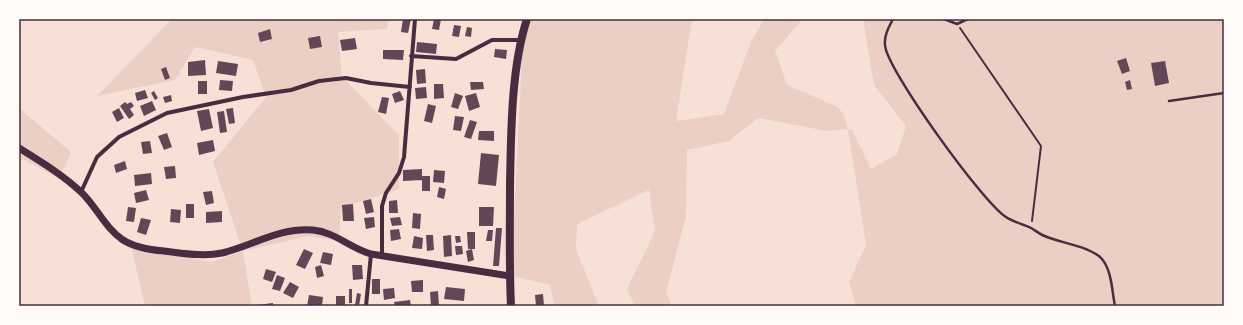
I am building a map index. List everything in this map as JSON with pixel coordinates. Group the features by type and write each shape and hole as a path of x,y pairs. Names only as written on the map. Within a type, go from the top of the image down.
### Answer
{"main road":[{"path":"511,306 511,137 520,40 527,19"}],"street":[{"path":"382,257 382,206 386,193 399,173 404,157 415,19"},
{"path":"411,56 456,59 492,40 520,40"},
{"path":"81,192 97,157 119,137 167,113 243,97 291,90 319,81 333,79 346,78 371,83 410,87"},
{"path":"19,148 37,159 81,192 103,219 123,240 149,249 192,254 221,253 286,232 312,230 332,234 360,251 382,257 510,276"},
{"path":"366,306 371,254"}],"lane":[{"path":"893,19 886,34 884,46 892,66 908,93 987,201 1005,217 1031,228 1044,237 1094,252 1103,260 1108,271 1115,306"},
{"path":"944,19 957,24 968,19"},
{"path":"1169,101 1224,93"}],"path":[{"path":"957,24 1042,146 1031,228"}],"shaded area":[{"path":"172,19 389,19 387,29 338,32 342,77 399,135 399,189 341,208 339,241 308,236 243,251 213,162 266,97 253,60 195,47 175,80 97,96"},
{"path":"531,19 692,19 676,121 724,114 751,42 764,19 803,19 775,51 787,85 838,107 844,115 848,129 827,131 758,118 729,141 687,150 686,216 666,293 672,306 635,306 627,289 655,231 649,190 577,224 576,249 599,306 554,306 550,285 511,276 523,38"},
{"path":"863,19 1224,19 1224,306 856,306 849,282 866,245 848,129 852,130 871,169 897,154 906,126 874,85"},
{"path":"19,108 71,152 59,179 23,159 19,162"},
{"path":"131,246 211,262 243,251 252,306 145,306"}],"building":[{"path":"403,19 411,19 408,33 401,32"},
{"path":"434,19 441,19 439,30 432,29"},
{"path":"454,25 461,26 459,37 452,36"},
{"path":"467,27 472,28 471,37 465,36"},
{"path":"270,29 272,39 260,42 258,33"},
{"path":"320,36 322,47 310,49 308,38"},
{"path":"355,38 357,49 342,51 340,40"},
{"path":"417,42 437,44 436,54 416,52"},
{"path":"495,49 507,50 506,59 494,57"},
{"path":"383,50 404,50 403,60 383,59"},
{"path":"1126,58 1130,71 1122,74 1117,61"},
{"path":"205,60 206,75 188,76 188,62"},
{"path":"218,61 238,64 236,76 216,73"},
{"path":"1165,61 1169,83 1155,86 1151,63"},
{"path":"166,67 170,78 165,80 161,69"},
{"path":"425,69 426,83 417,84 416,70"},
{"path":"220,80 233,81 232,91 219,90"},
{"path":"1130,80 1132,89 1127,90 1125,82"},
{"path":"198,81 207,81 207,94 198,94"},
{"path":"470,82 483,82 484,89 471,90"},
{"path":"434,84 443,84 444,98 434,99"},
{"path":"426,87 427,98 416,99 415,88"},
{"path":"145,90 148,98 137,101 135,93"},
{"path":"154,91 158,98 155,100 151,93"},
{"path":"400,91 404,100 395,103 392,94"},
{"path":"455,93 463,96 458,109 451,107"},
{"path":"476,93 480,107 469,111 465,96"},
{"path":"171,95 172,101 165,103 163,97"},
{"path":"382,97 389,98 386,114 378,112"},
{"path":"152,101 156,110 144,116 140,106"},
{"path":"125,102 127,104 131,102 134,106 130,109 134,115 129,119 120,106"},
{"path":"428,104 436,106 432,123 424,121"},
{"path":"119,108 124,118 117,122 112,112"},
{"path":"233,108 235,123 229,124 226,109"},
{"path":"209,109 213,128 201,131 197,111"},
{"path":"224,111 227,132 220,133 217,112"},
{"path":"455,116 464,117 461,131 453,130"},
{"path":"470,120 477,122 471,139 464,137"},
{"path":"479,131 494,131 494,141 478,140"},
{"path":"167,133 172,147 164,150 158,136"},
{"path":"213,140 215,151 199,155 197,143"},
{"path":"150,141 152,153 143,154 141,142"},
{"path":"481,153 499,155 496,186 478,184"},
{"path":"125,161 127,169 116,173 114,165"},
{"path":"175,166 176,178 166,179 164,167"},
{"path":"422,169 422,180 403,181 403,170"},
{"path":"434,170 445,171 444,183 433,182"},
{"path":"151,173 152,184 135,186 134,175"},
{"path":"422,176 430,176 430,191 422,191"},
{"path":"439,187 446,189 444,199 437,197"},
{"path":"146,190 149,200 136,203 134,193"},
{"path":"212,191 214,203 206,205 203,192"},
{"path":"371,199 374,212 366,214 363,201"},
{"path":"397,200 398,213 389,213 389,201"},
{"path":"186,204 194,204 194,218 186,218"},
{"path":"353,204 354,221 343,221 342,205"},
{"path":"128,207 136,208 134,222 126,221"},
{"path":"479,207 494,207 493,226 479,226"},
{"path":"171,209 181,210 180,223 170,222"},
{"path":"222,211 222,222 206,223 206,212"},
{"path":"413,213 421,214 420,229 412,228"},
{"path":"374,217 375,227 366,229 364,218"},
{"path":"400,217 402,225 392,226 390,218"},
{"path":"141,218 151,220 146,235 137,232"},
{"path":"496,228 502,228 499,266 493,266"},
{"path":"399,229 401,239 391,241 390,230"},
{"path":"488,230 493,230 492,241 486,241"},
{"path":"467,232 475,232 475,249 468,249"},
{"path":"426,235 433,235 434,250 427,251"},
{"path":"451,235 452,256 444,257 443,236"},
{"path":"414,236 423,238 422,249 412,248"},
{"path":"455,236 460,236 461,242 456,243"},
{"path":"455,246 462,246 463,254 456,255"},
{"path":"304,249 313,253 305,269 296,265"},
{"path":"472,249 474,260 468,262 466,251"},
{"path":"323,252 333,254 331,265 320,263"},
{"path":"321,265 324,276 317,278 315,267"},
{"path":"352,265 362,265 363,279 353,280"},
{"path":"266,269 276,272 272,282 263,279"},
{"path":"277,275 285,278 280,291 272,289"},
{"path":"372,279 380,279 380,294 372,294"},
{"path":"423,280 423,292 412,292 411,281"},
{"path":"290,282 299,287 293,298 283,293"},
{"path":"446,287 465,289 464,301 444,299"},
{"path":"394,288 395,298 384,300 383,289"},
{"path":"349,289 352,289 352,303 349,303"},
{"path":"438,291 439,306 431,306 430,292"},
{"path":"357,293 361,294 359,306 355,305"},
{"path":"543,294 544,306 536,306 535,295"},
{"path":"309,295 323,297 322,306 307,306"},
{"path":"336,296 345,296 345,306 336,306"},
{"path":"410,300 411,306 395,306 394,302"},
{"path":"273,303 273,306 257,306 257,305"}]}
